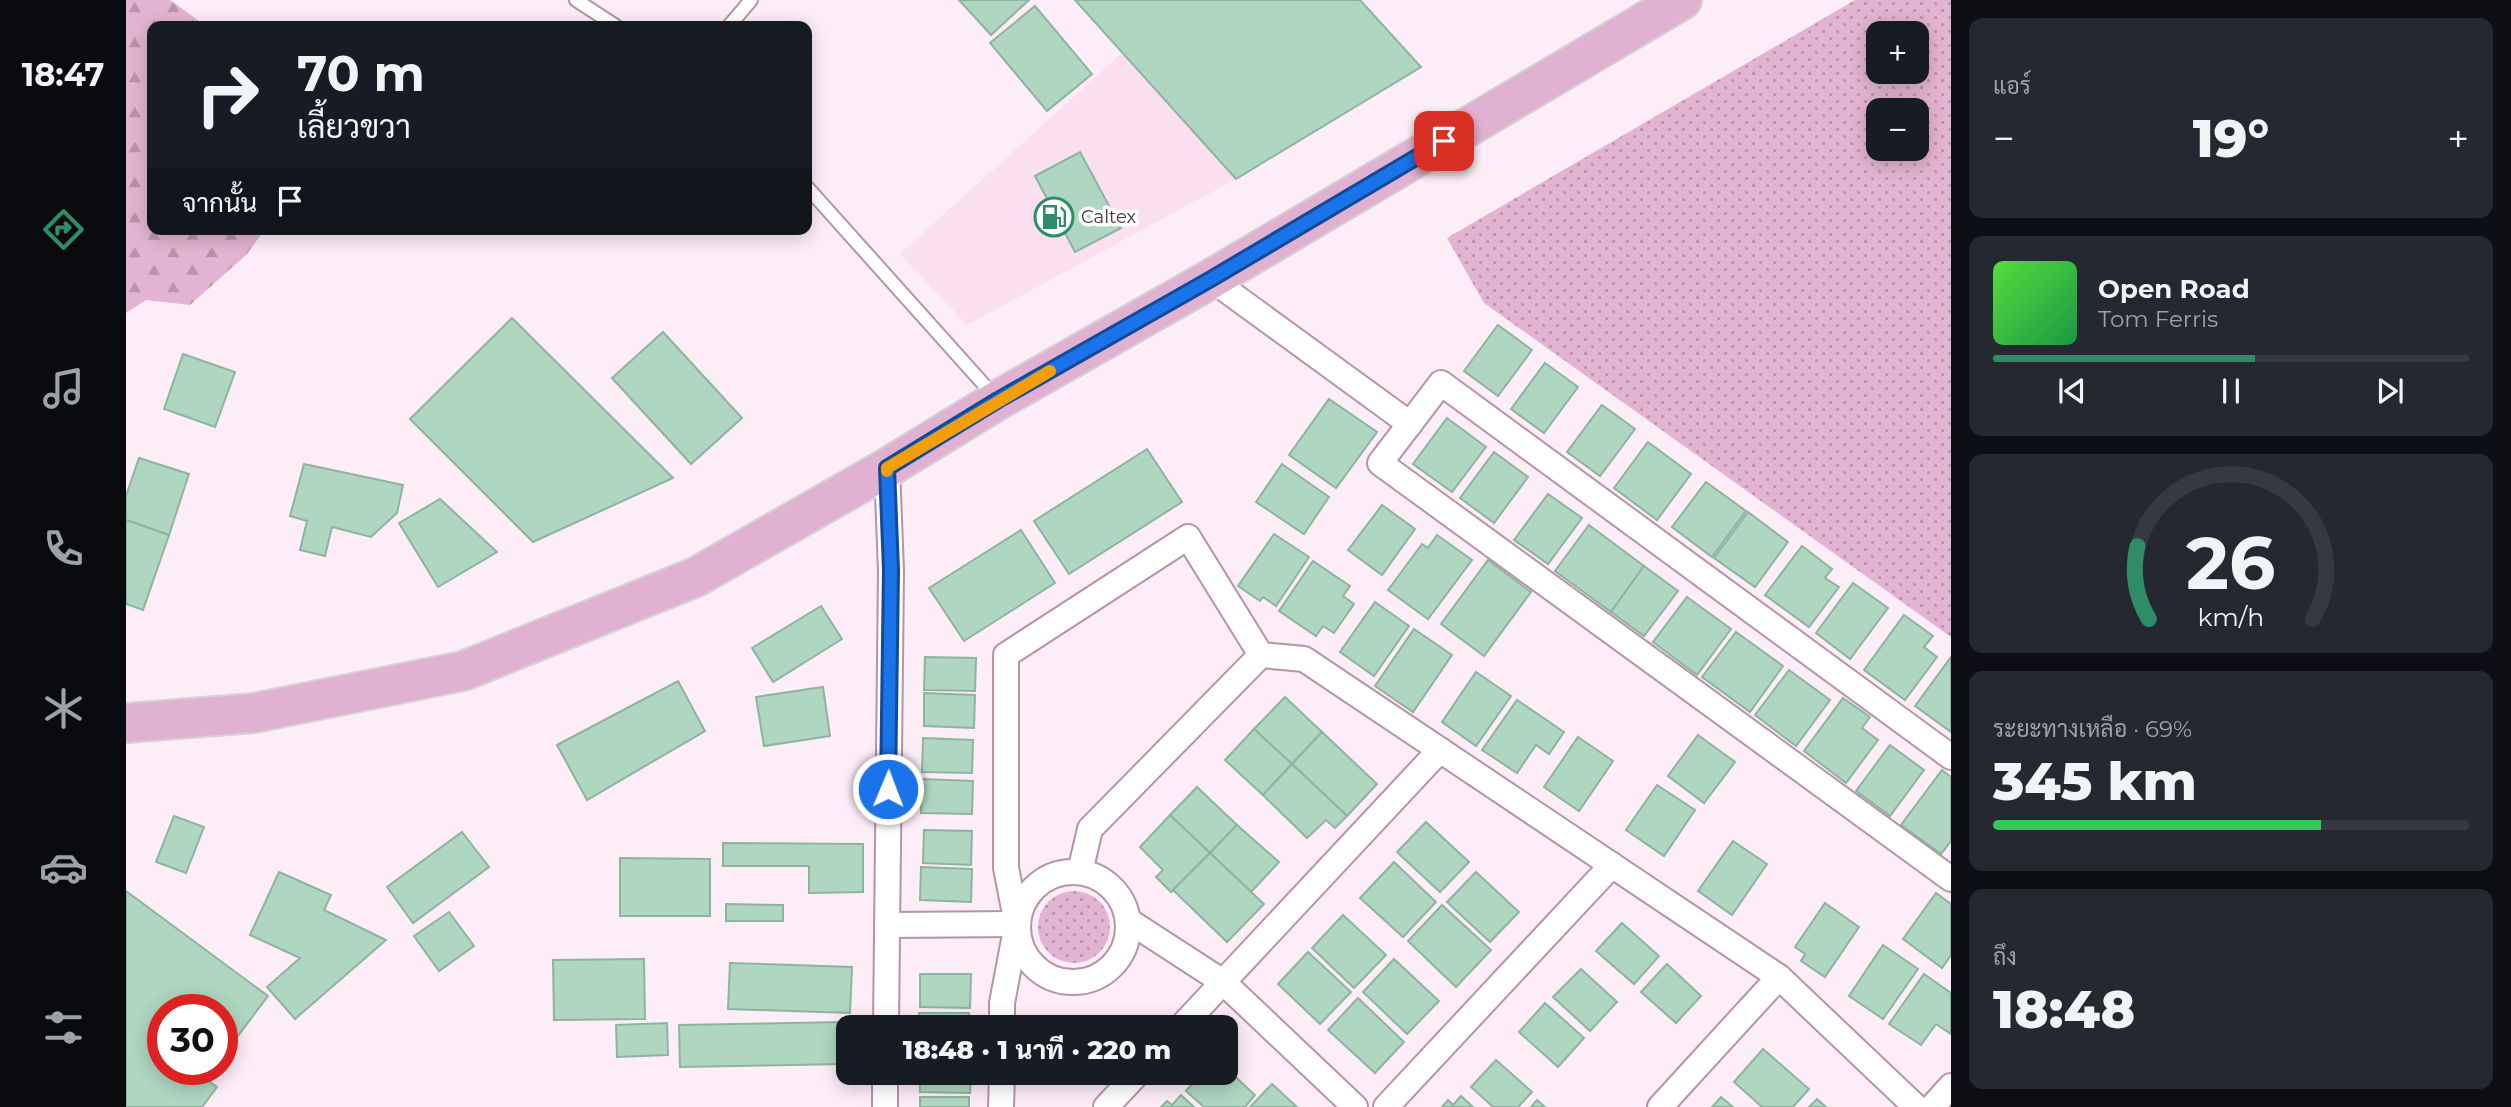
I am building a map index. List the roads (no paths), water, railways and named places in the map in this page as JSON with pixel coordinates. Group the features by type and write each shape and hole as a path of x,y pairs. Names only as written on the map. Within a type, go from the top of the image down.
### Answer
{"main road":[{"path":"126,723 254,713 463,671 695,577 1211,279 1682,0"}],"street":[{"path":"1211,279 1410,424"},
{"path":"1951,757 1441,383 1380,463 1951,879"},
{"path":"886,1015 891,570 887,468"},
{"path":"1002,1015 1017,924 1023,902 1037,885 1057,874 1080,872 1098,878 1113,888 1124,904 1129,922 1128,940 1120,957 1108,971 1092,979 1074,983 1056,980 1040,972 1027,959 1019,942 1017,924 1006,867 1006,655 1188,537 1261,655"},
{"path":"1261,655 1304,659 1779,977 1916,1107"},
{"path":"1080,872 1090,830 1261,655"},
{"path":"1192,1015 1440,750"},
{"path":"1386,1107 1612,865"},
{"path":"1129,922 1223,982 1355,1107"},
{"path":"887,925 1017,924"},
{"path":"1660,1107 1779,977"},
{"path":"885,1085 885,1107"},
{"path":"1001,1107 1002,1085"},
{"path":"1106,1107 1127,1085"},
{"path":"1932,1107 1951,1086"}],"lane":[{"path":"576,0 608,21"},
{"path":"733,21 751,0"},
{"path":"812,193 998,400"}],"place":[{"name":"Caltex","path":"1054,217"}]}
